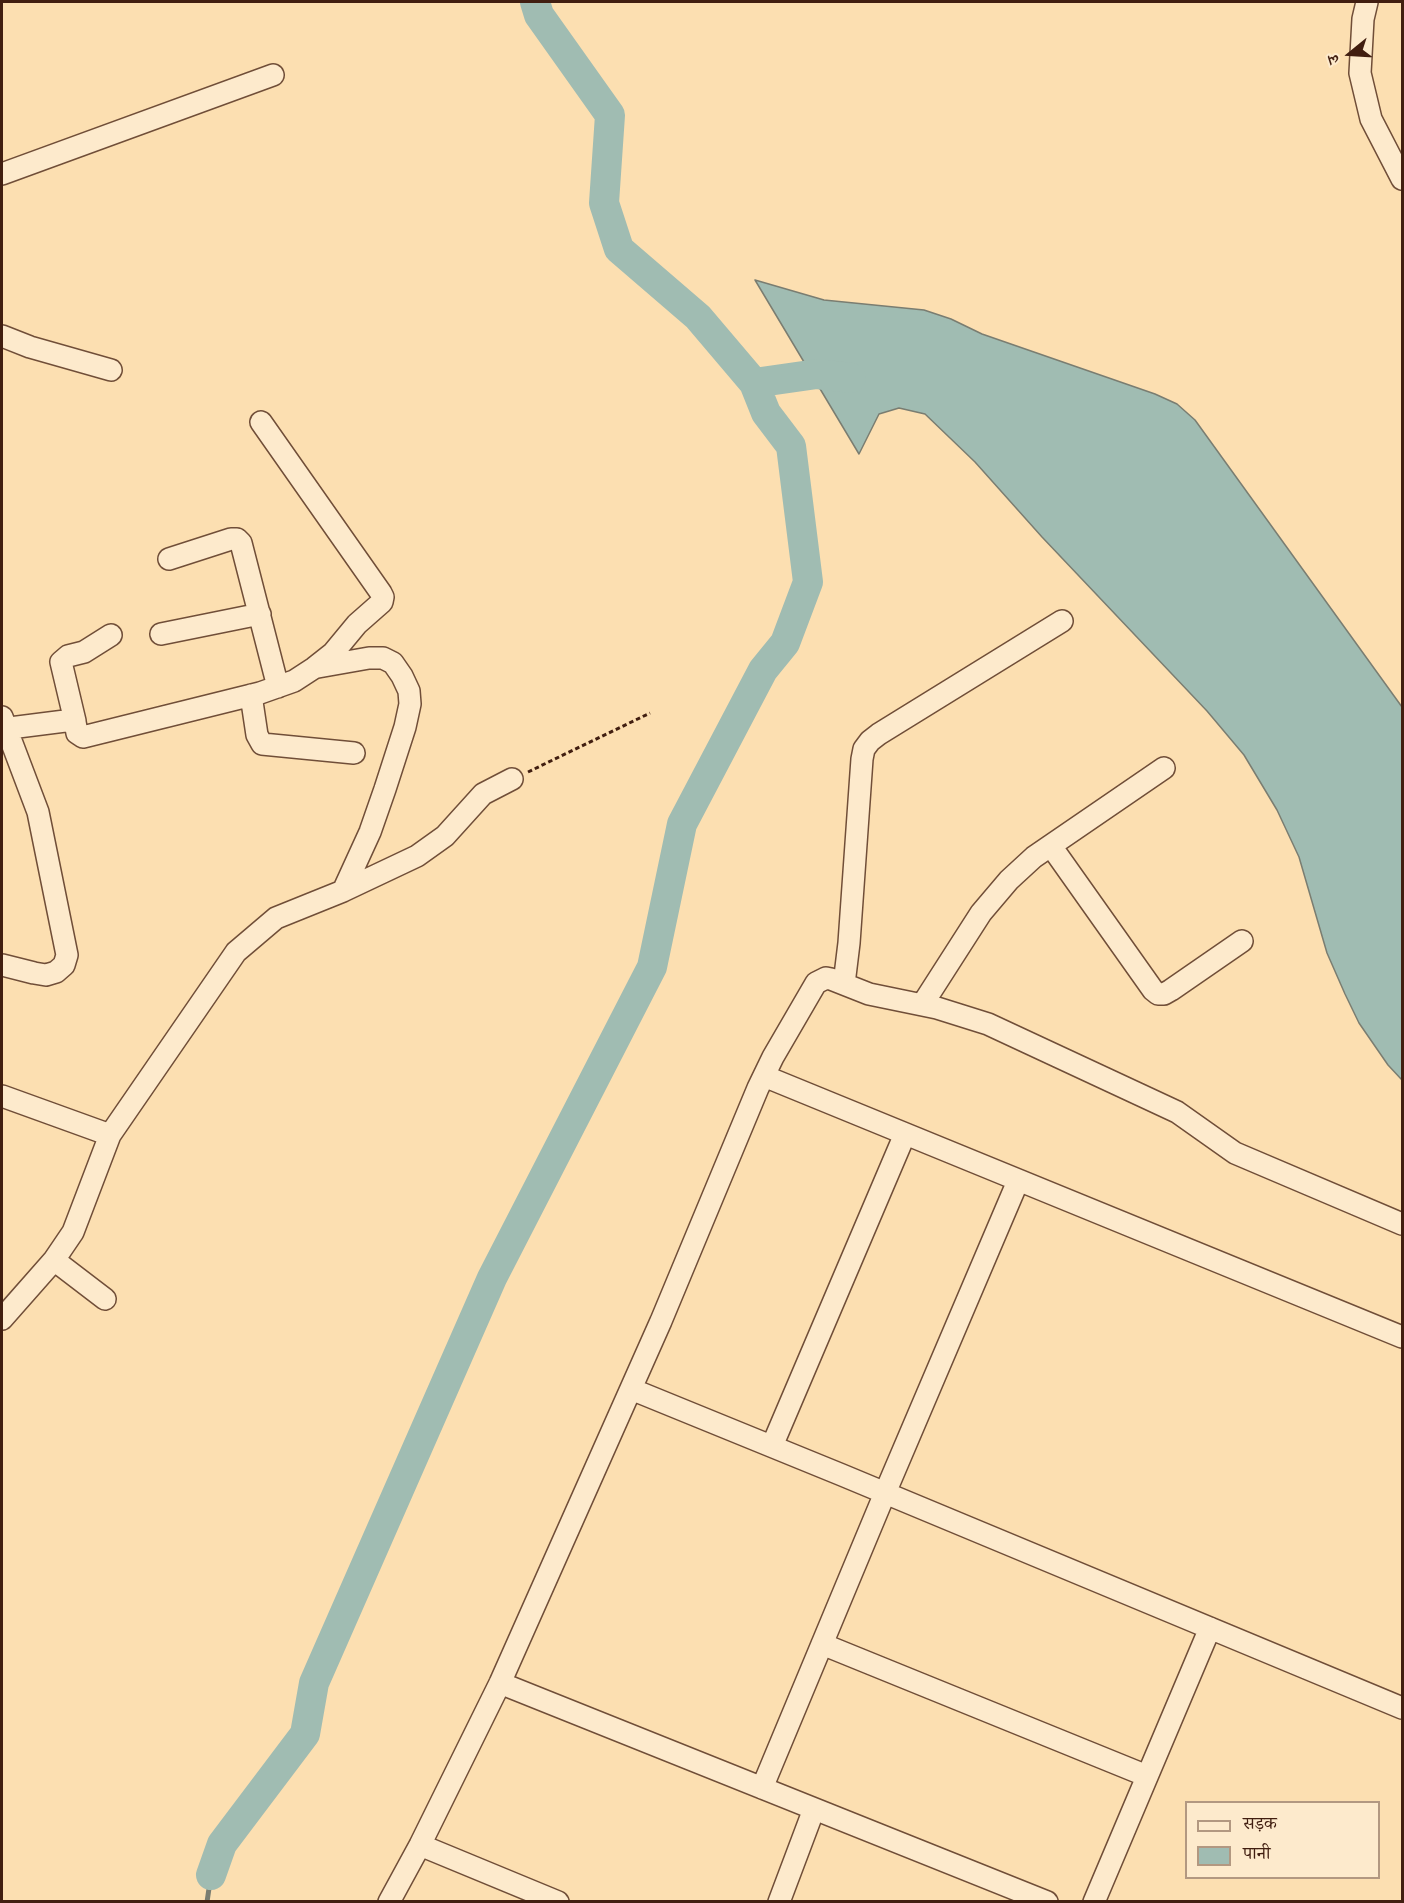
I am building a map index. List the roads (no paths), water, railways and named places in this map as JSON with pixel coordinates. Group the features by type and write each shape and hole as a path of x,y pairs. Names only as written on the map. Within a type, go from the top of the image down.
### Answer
{"street":[{"path":"1367,2 1363,19 1360,73 1371,119 1402,179"},
{"path":"2,174 273,75"},
{"path":"2,336 30,347 111,370"},
{"path":"111,635 84,652 68,656 61,662 77,733 83,737 251,695 294,681 333,653 357,624 382,602 383,597 261,422"},
{"path":"169,559 231,539 237,539 241,543 278,687"},
{"path":"161,634 260,614"},
{"path":"844,984 864,749 879,734 1062,621"},
{"path":"314,668 369,657 383,658 393,663 409,691 410,704 405,727 385,789 370,831 343,891"},
{"path":"251,695 257,735 262,744 354,753"},
{"path":"2,965 46,975 64,966 67,956 38,812 3,725 75,721"},
{"path":"922,1005 981,913 1009,880 1034,857 1164,768"},
{"path":"2,1319 54,1260 73,1232 110,1135 236,952 276,918 343,891 417,856 445,836 483,794 512,779"},
{"path":"1051,846 1158,994 1171,990 1242,941"},
{"path":"389,1902 420,1845 500,1683 661,1321 747,1112 764,1076 816,983 826,978 869,994 922,1005 988,1024 1177,1112 1235,1153 1402,1224"},
{"path":"764,1076 1402,1337"},
{"path":"2,1096 110,1135"},
{"path":"772,1446 905,1134"},
{"path":"762,1788 1018,1181"},
{"path":"54,1260 105,1299"},
{"path":"631,1389 1402,1708"},
{"path":"1094,1902 1210,1628"},
{"path":"822,1644 1147,1776"},
{"path":"500,1683 1047,1902"},
{"path":"779,1902 814,1809"},
{"path":"420,1845 558,1902"}],"water":[{"path":"755,280 824,300 924,310 951,319 982,334 1155,394 1177,404 1195,420 1402,707 1402,1080 1388,1065 1359,1023 1327,953 1299,857 1277,810 1244,755 1207,711 1042,537 975,462 925,414 899,408 879,414 859,454"}],"waterway":[{"path":"211,1875 222,1844 305,1734 314,1683 492,1278 652,967 682,824 763,670 785,643 808,582 791,446 766,413 754,383 698,317 619,249 604,203 610,115 539,15 535,2"},
{"path":"754,383 817,374 851,378"},
{"path":"207,1902 211,1875"}]}
